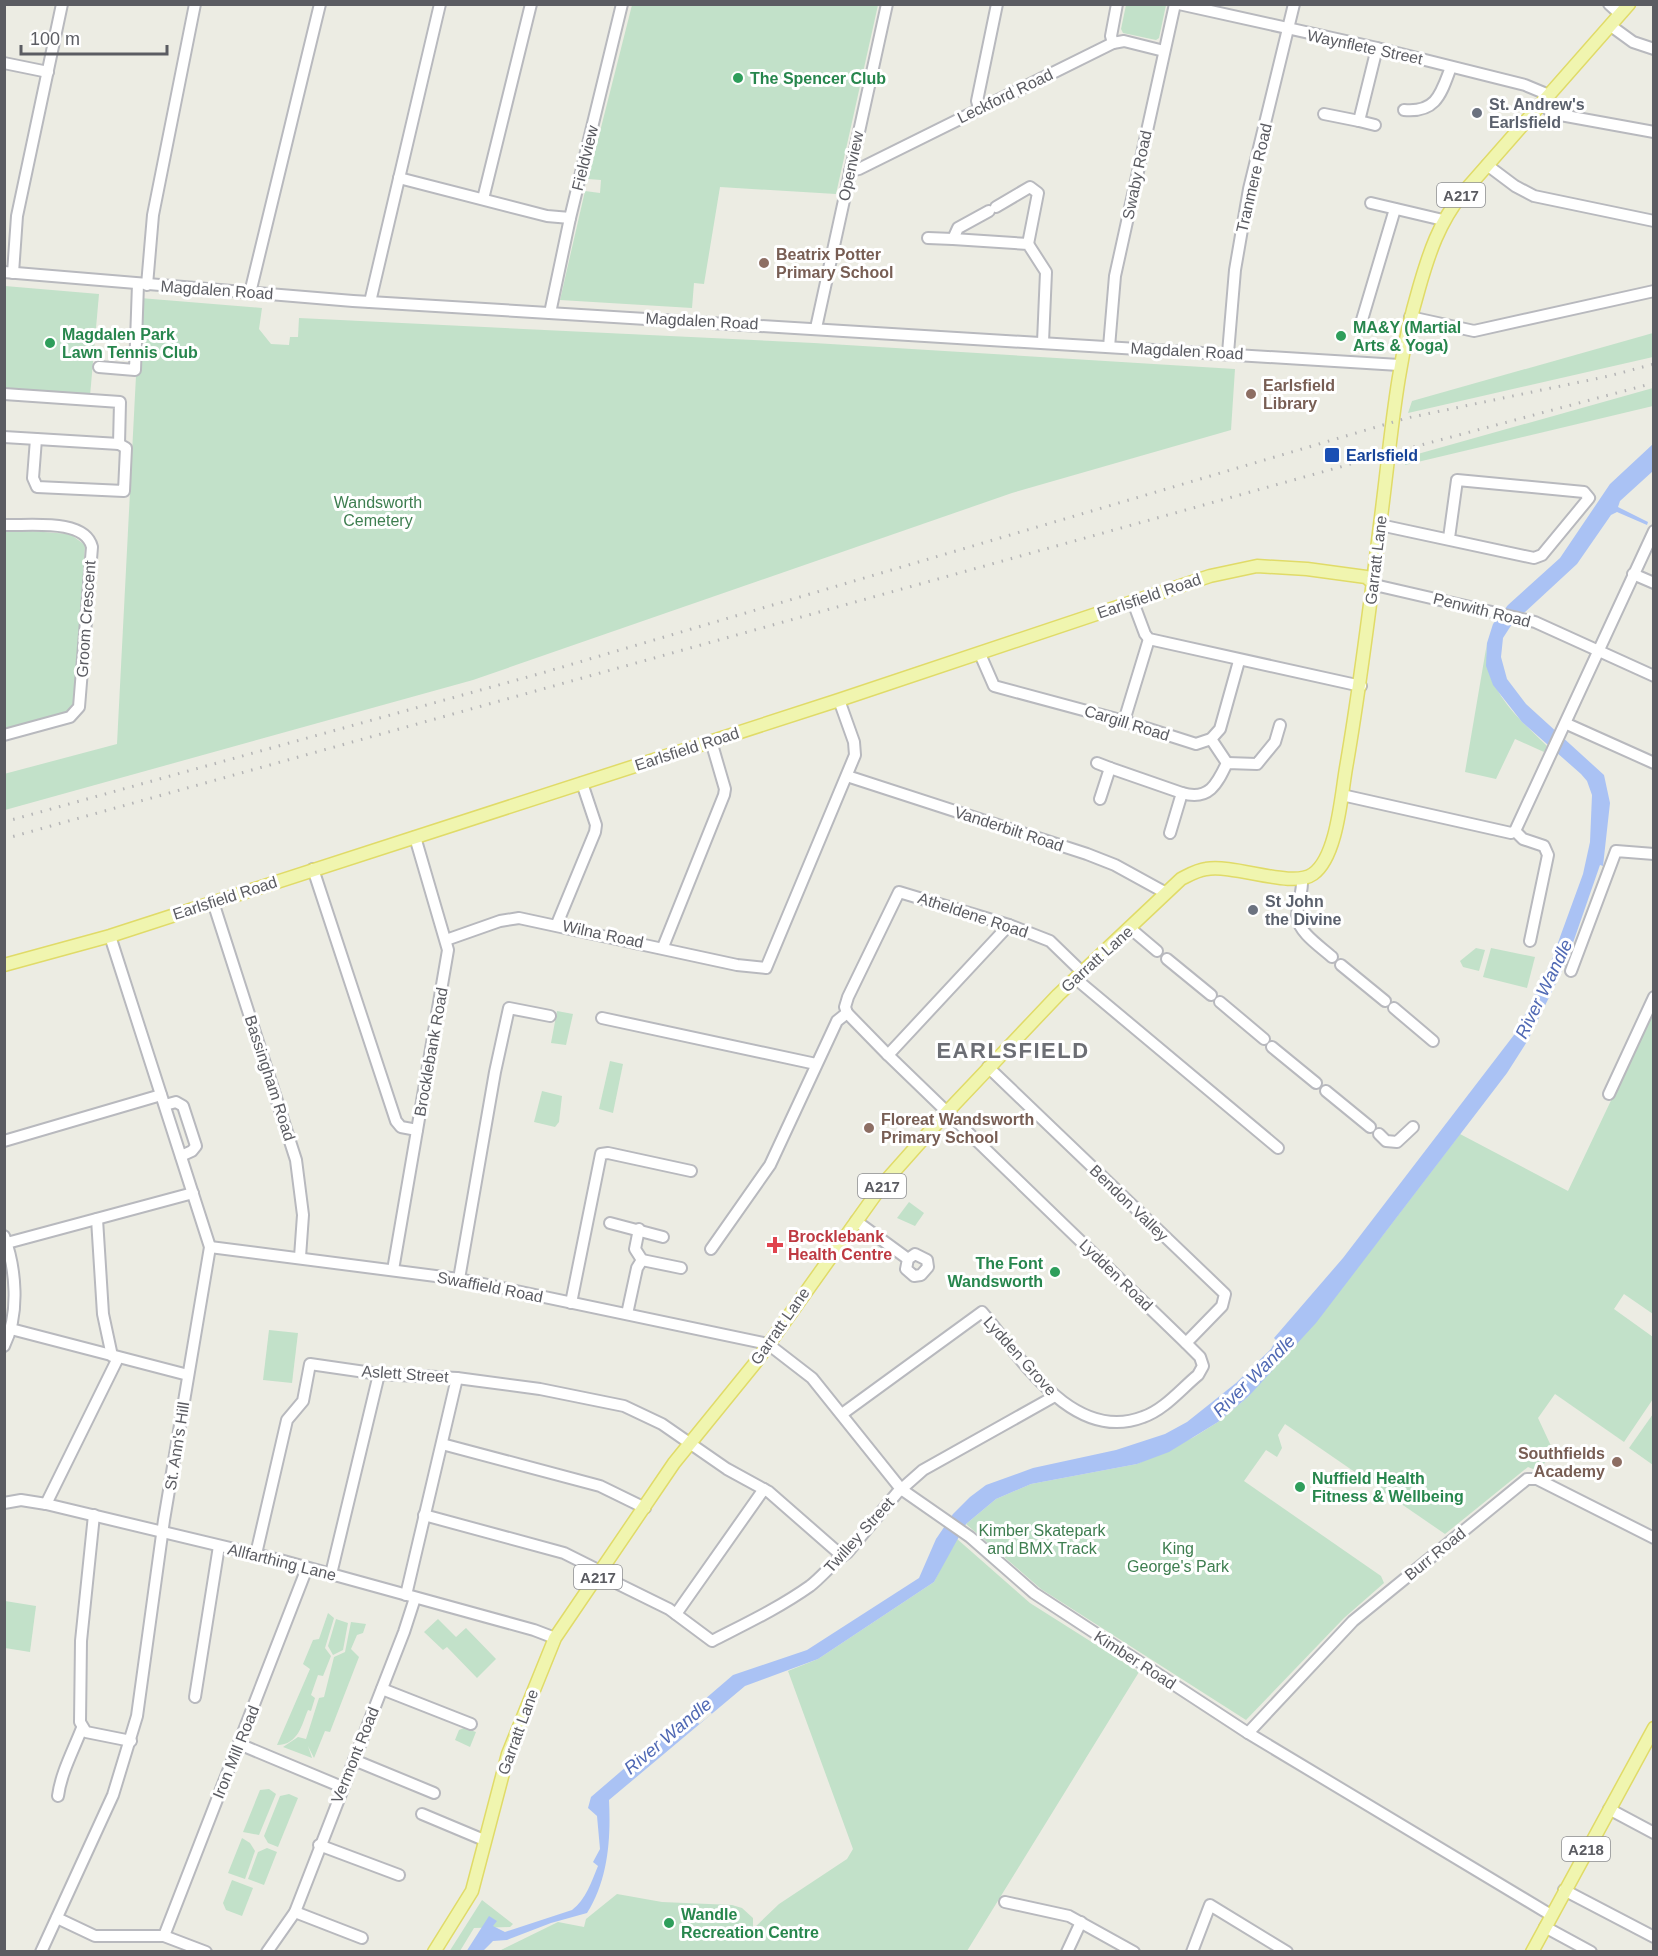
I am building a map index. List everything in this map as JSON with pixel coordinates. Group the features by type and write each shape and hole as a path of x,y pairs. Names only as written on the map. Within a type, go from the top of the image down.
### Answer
{"main road":[{"name":"Garratt Lane","path":"434,1952 472,1891 484,1840 512,1745 555,1638 689,1443 768,1344 883,1184 988,1067 1181,879 1205,869 1241,869 1289,880 1302,879 1314,873 1327,856 1342,795 1360,687 1399,365 1410,317 1432,244 1443,220 1486,165 1624,9"},
{"name":"Earlsfield Road","path":"4,965 110,936 980,654 1210,576 1257,566 1353,575 1373,583"},
{"name":"A218","path":"1532,1952 1653,1728"}],"street":[{"path":"9,272 17,216 62,4"},
{"path":"99,367 135,370 142,285 153,215 195,4"},
{"path":"250,293 320,4"},
{"path":"370,302 440,4"},
{"path":"483,199 531,4"},
{"name":"Fieldview","path":"550,313 570,218 622,4"},
{"name":"Openview","path":"816,328 886,4"},
{"path":"979,108 977,101 997,4"},
{"path":"1117,4 1111,36 1113,43 1124,41 1164,51"},
{"name":"Waynflete Street","path":"1177,4 1377,48 1525,86 1544,100 1555,114 1653,132"},
{"name":"Swaby Road","path":"1109,347 1115,276 1164,51 1177,4"},
{"name":"Tranmere Road","path":"1227,354 1235,270 1249,189 1290,30 1294,4"},
{"path":"1610,4 1624,9"},
{"path":"1611,26 1633,42 1653,49"},
{"name":"Leckford Road","path":"850,171 859,169 1113,43"},
{"path":"1359,121 1377,48"},
{"path":"4,63 48,72"},
{"path":"1404,110 1420,111 1431,105 1441,94 1450,67"},
{"path":"1324,114 1375,125"},
{"path":"1486,165 1515,186 1534,196 1653,221"},
{"path":"399,178 547,216 570,218"},
{"path":"953,239 958,228 1030,187 1038,193 1029,244 1046,272 1043,342"},
{"path":"1371,203 1428,214 1443,220"},
{"path":"1359,330 1395,209"},
{"path":"928,238 1029,244"},
{"name":"Magdalen Road","path":"9,272 142,285 370,302 1399,365"},
{"path":"1410,317 1474,331 1653,291"},
{"path":"4,394 120,402 119,444"},
{"path":"4,437 119,444 126,448 125,488 121,493 40,489 33,478 36,439"},
{"path":"1380,525 1534,558 1542,555 1589,498 1584,492 1457,480 1449,538"},
{"name":"Groom Crescent","path":"4,525 74,528 90,539 92,547 79,707 70,717 4,735"},
{"path":"1342,795 1510,833 1515,831 1600,651 1653,531"},
{"path":"1633,574 1653,583"},
{"name":"Penwith Road","path":"1373,583 1390,589 1521,618 1653,676"},
{"path":"1124,721 1149,639 1133,602"},
{"path":"1149,639 1360,687"},
{"name":"Cargill Road","path":"980,654 994,686 1124,721 1196,744 1211,739"},
{"path":"1227,763 1211,739 1220,729 1239,661"},
{"path":"839,700 854,742 855,755 847,776"},
{"path":"1227,763 1257,764 1275,742 1280,725"},
{"path":"1565,727 1653,763"},
{"path":"663,947 724,795 725,789 711,741"},
{"path":"1097,763 1182,793 1200,795 1210,791 1217,784 1227,763"},
{"path":"1100,799 1110,768"},
{"name":"Vanderbilt Road","path":"847,776 1087,854 1115,865 1166,893"},
{"name":"Wilna Road","path":"446,940 500,921 519,918 761,969 769,965 847,776"},
{"path":"556,924 595,832 596,825 582,783"},
{"path":"1170,833 1182,793"},
{"path":"1515,831 1523,839 1544,846 1548,855 1530,941"},
{"name":"Brocklebank Road","path":"393,1270 447,961 446,940 415,837"},
{"path":"1571,971 1616,851 1653,854"},
{"path":"314,869 396,1121 401,1127 417,1130"},
{"path":"1302,879 1303,893 1298,917 1301,927 1332,957"},
{"name":"Atheldene Road","path":"711,1249 770,1165 837,1021 847,1013 845,1007 848,997 899,892 1009,925 1050,940 1079,976 1278,1148"},
{"name":"Bassingham Road","path":"213,902 296,1160 303,1215 300,1257"},
{"path":"888,1055 1009,925"},
{"path":"1131,928 1157,951"},
{"name":"St. Ann's Hill","path":"41,1952 110,1801 131,1740 142,1688 188,1376 210,1247 110,936"},
{"path":"1167,959 1211,995"},
{"path":"1341,965 1385,1001"},
{"path":"1609,1094 1653,997"},
{"path":"1220,1002 1316,1083"},
{"path":"459,1279 495,1072 509,1008 550,1016"},
{"path":"1394,1008 1433,1041"},
{"name":"Lydden Road","path":"847,1013 1200,1357 1203,1366 1198,1375 1145,1417 1115,1423"},
{"path":"602,1018 816,1064"},
{"name":"Bendon Valley","path":"988,1067 1225,1294 1222,1306 1186,1343"},
{"path":"1326,1091 1370,1127"},
{"path":"4,1141 163,1100 180,1103 196,1146 192,1151 181,1156"},
{"path":"1379,1134 1386,1141 1397,1142 1413,1127"},
{"path":"571,1303 601,1154 608,1153 691,1171"},
{"path":"4,1346 11,1329 13,1279 6,1239 97,1219 193,1193"},
{"path":"46,1504 115,1357 104,1314 97,1219"},
{"path":"856,1221 908,1259"},
{"path":"610,1222 663,1237"},
{"path":"639,1229 635,1249 642,1260 681,1268"},
{"name":"Swaffield Road","path":"210,1247 459,1279 768,1344"},
{"path":"627,1314 637,1268 642,1260"},
{"name":"Lydden Grove","path":"843,1414 981,1312 1055,1396 1090,1419 1115,1423"},
{"path":"11,1329 188,1376"},
{"name":"Kimber Road","path":"768,1344 809,1375 843,1414 901,1489 964,1533 1049,1604 1248,1733 1548,1921 1591,1952"},
{"name":"Aslett Street","path":"256,1554 287,1420 303,1401 310,1364 379,1374 457,1378 540,1389 624,1406 645,1415 725,1468 764,1489 841,1555"},
{"path":"331,1574 379,1374"},
{"name":"Vermont Road","path":"267,1952 295,1912 319,1845 382,1689 411,1596 424,1515 457,1378"},
{"name":"Twilley Street","path":"424,1515 564,1553 676,1614 712,1641 754,1620 809,1586 828,1571 841,1555 846,1555 901,1489 937,1461 1055,1396"},
{"path":"442,1444 600,1486 645,1508"},
{"name":"Burr Road","path":"1248,1733 1353,1621 1527,1479 1537,1479 1653,1538"},
{"path":"676,1614 764,1489"},
{"name":"Allfarthing Lane","path":"4,1503 21,1500 46,1504 256,1554 555,1638"},
{"path":"57,1796 60,1777 67,1768 82,1728 81,1641 94,1515"},
{"path":"195,1697 219,1546"},
{"name":"Iron Mill Road","path":"164,1936 307,1568"},
{"path":"382,1689 471,1724"},
{"path":"82,1728 86,1732 131,1740"},
{"path":"239,1744 342,1787"},
{"path":"354,1760 435,1793"},
{"path":"1609,1809 1653,1833"},
{"path":"422,1814 484,1840"},
{"path":"319,1845 399,1875"},
{"path":"1564,1890 1653,1937"},
{"path":"1005,1902 1055,1912 1081,1922 1134,1952"},
{"path":"1192,1952 1210,1905 1287,1952"},
{"path":"295,1912 362,1938"},
{"path":"57,1918 95,1936 164,1936 206,1952"},
{"path":"1067,1952 1081,1922"}],"green space":[{"name":"The Spencer Club","path":"632,5 878,5 836,194 720,187 704,284 694,283 692,308 560,300 585,191 600,193 601,180 588,179"},
{"path":"1126,5 1166,5 1159,38 1156,40 1123,33 1121,29"},
{"name":"Magdalen Park Lawn Tennis Club","path":"5,286 99,294 90,396 5,392"},
{"name":"Wandsworth Cemetery","path":"140,298 262,308 259,329 271,344 289,345 290,337 298,337 299,318 814,343 1235,369 1231,430 1012,493 473,680 5,810 4,774 117,744"},
{"path":"1653,333 1653,357 1408,413 1412,401"},
{"path":"1653,388 1653,406 1405,465 1407,457"},
{"path":"4,529 70,534 85,545 77,701 71,711 4,730"},
{"path":"1487,643 1490,674 1496,688 1514,713 1547,746 1544,752 1515,739 1496,779 1465,772"},
{"path":"1476,948 1485,950 1479,971 1463,967 1460,961"},
{"path":"1491,948 1535,957 1527,988 1483,977"},
{"path":"557,1011 573,1014 566,1045 551,1043"},
{"name":"King George's Park","path":"1653,1012 1653,1314 1624,1294 1614,1309 1653,1337 1653,1399 1624,1442 1555,1394 1538,1418 1552,1448 1540,1472 1528,1467 1445,1534 1285,1424 1278,1435 1282,1448 1277,1457 1266,1450 1244,1481 1381,1576 1384,1583 1344,1618 1246,1720 1041,1589 966,1524 996,1499 1031,1484 1137,1464 1194,1437 1218,1422 1248,1397 1383,1235 1460,1134 1568,1191"},
{"path":"610,1061 623,1064 613,1113 599,1109"},
{"path":"542,1091 562,1096 559,1122 555,1127 534,1122"},
{"path":"909,1202 924,1213 915,1226 897,1218"},
{"path":"269,1330 298,1333 292,1383 263,1380"},
{"path":"1653,1414 1653,1465 1629,1448"},
{"path":"956,1538 1030,1603 1139,1672 967,1951 497,1952 558,1922 584,1927 586,1919 617,1894 662,1902 732,1905 742,1908 753,1918 753,1929 779,1904 847,1859 853,1849 788,1671 818,1659 934,1582"},
{"path":"5,1601 36,1606 30,1652 5,1648"},
{"path":"328,1613 334,1618 325,1648 331,1656 323,1676 318,1675 311,1695 315,1698 311,1711 308,1710 295,1737 284,1744 277,1745 310,1669 303,1664 313,1640 319,1639"},
{"path":"336,1619 348,1623 343,1650 333,1655 328,1646"},
{"path":"438,1619 456,1637 466,1628 496,1659 477,1678 447,1647 443,1650 424,1632"},
{"path":"351,1622 366,1624 363,1633 357,1635 351,1649 359,1657 330,1732 325,1731 314,1758 308,1746 312,1758 283,1747 298,1737 306,1739 319,1698 324,1697 334,1657 345,1652"},
{"path":"464,1728 476,1732 470,1747 455,1740 459,1730"},
{"path":"269,1789 276,1794 259,1835 243,1832 260,1790"},
{"path":"289,1794 298,1798 278,1847 268,1843 264,1836 280,1796"},
{"path":"242,1838 250,1843 255,1851 245,1879 228,1873"},
{"path":"267,1848 277,1852 264,1885 248,1879 258,1852"},
{"path":"232,1880 253,1888 242,1916 226,1910 223,1903"},
{"path":"482,1900 513,1924 510,1927 474,1928 460,1951 449,1952"}],"water":[{"name":"River Wandle","path":"1653,444 1653,471 1620,501 1618,507 1648,522 1647,525 1617,512 1611,515 1577,564 1512,624 1503,638 1501,657 1507,679 1526,704 1604,775 1610,803 1603,866 1600,865 1566,963 1528,1040 1507,1073 1316,1323 1248,1397 1218,1422 1169,1452 1137,1464 1031,1484 996,1499 966,1524 934,1582 818,1659 745,1686 609,1800 607,1859 600,1887 587,1913 551,1923 507,1940 493,1941 483,1951 466,1952 489,1916 497,1921 493,1926 505,1932 572,1910 577,1906 588,1890 598,1866 593,1862 600,1849 597,1816 588,1808 591,1797 733,1675 807,1650 919,1578 936,1539 953,1514 986,1485 1033,1468 1116,1450 1165,1434 1187,1422 1236,1383 1271,1349 1276,1340 1274,1338 1343,1258 1517,1031 1552,959 1583,874 1590,842 1592,795 1587,781 1581,774 1522,722 1493,685 1486,666 1487,643 1493,624 1508,605 1560,558 1610,484"}],"pier":[{"path":"698,1699 712,1714 699,1724 688,1708"}],"railway":[{"path":"4,822 542,673 1407,418 1609,376 1654,364"},
{"path":"4,839 1376,457 1654,383"}],"place":[{"name":"The Spencer Club","path":"738,78"},
{"name":"St. Andrew's Earlsfield","path":"1477,113"},
{"name":"Beatrix Potter Primary School","path":"764,263"},
{"name":"MA&Y (Martial Arts & Yoga)","path":"1341,336"},
{"name":"Magdalen Park Lawn Tennis Club","path":"50,343"},
{"name":"Earlsfield Library","path":"1251,394"},
{"name":"Earlsfield","path":"1332,455"},
{"name":"St John the Divine","path":"1253,910"},
{"name":"Floreat Wandsworth Primary School","path":"869,1128"},
{"name":"Brocklebank Health Centre","path":"775,1245"},
{"name":"The Font Wandsworth","path":"1055,1272"},
{"name":"Southfields Academy","path":"1617,1462"},
{"name":"Nuffield Health Fitness & Wellbeing","path":"1300,1487"},
{"name":"Wandle Recreation Centre","path":"669,1923"}],"district":[{"name":"EARLSFIELD","path":"1013,1050"}],"park label":[{"name":"Kimber Skatepark and BMX Track","path":"1042,1539"}]}
